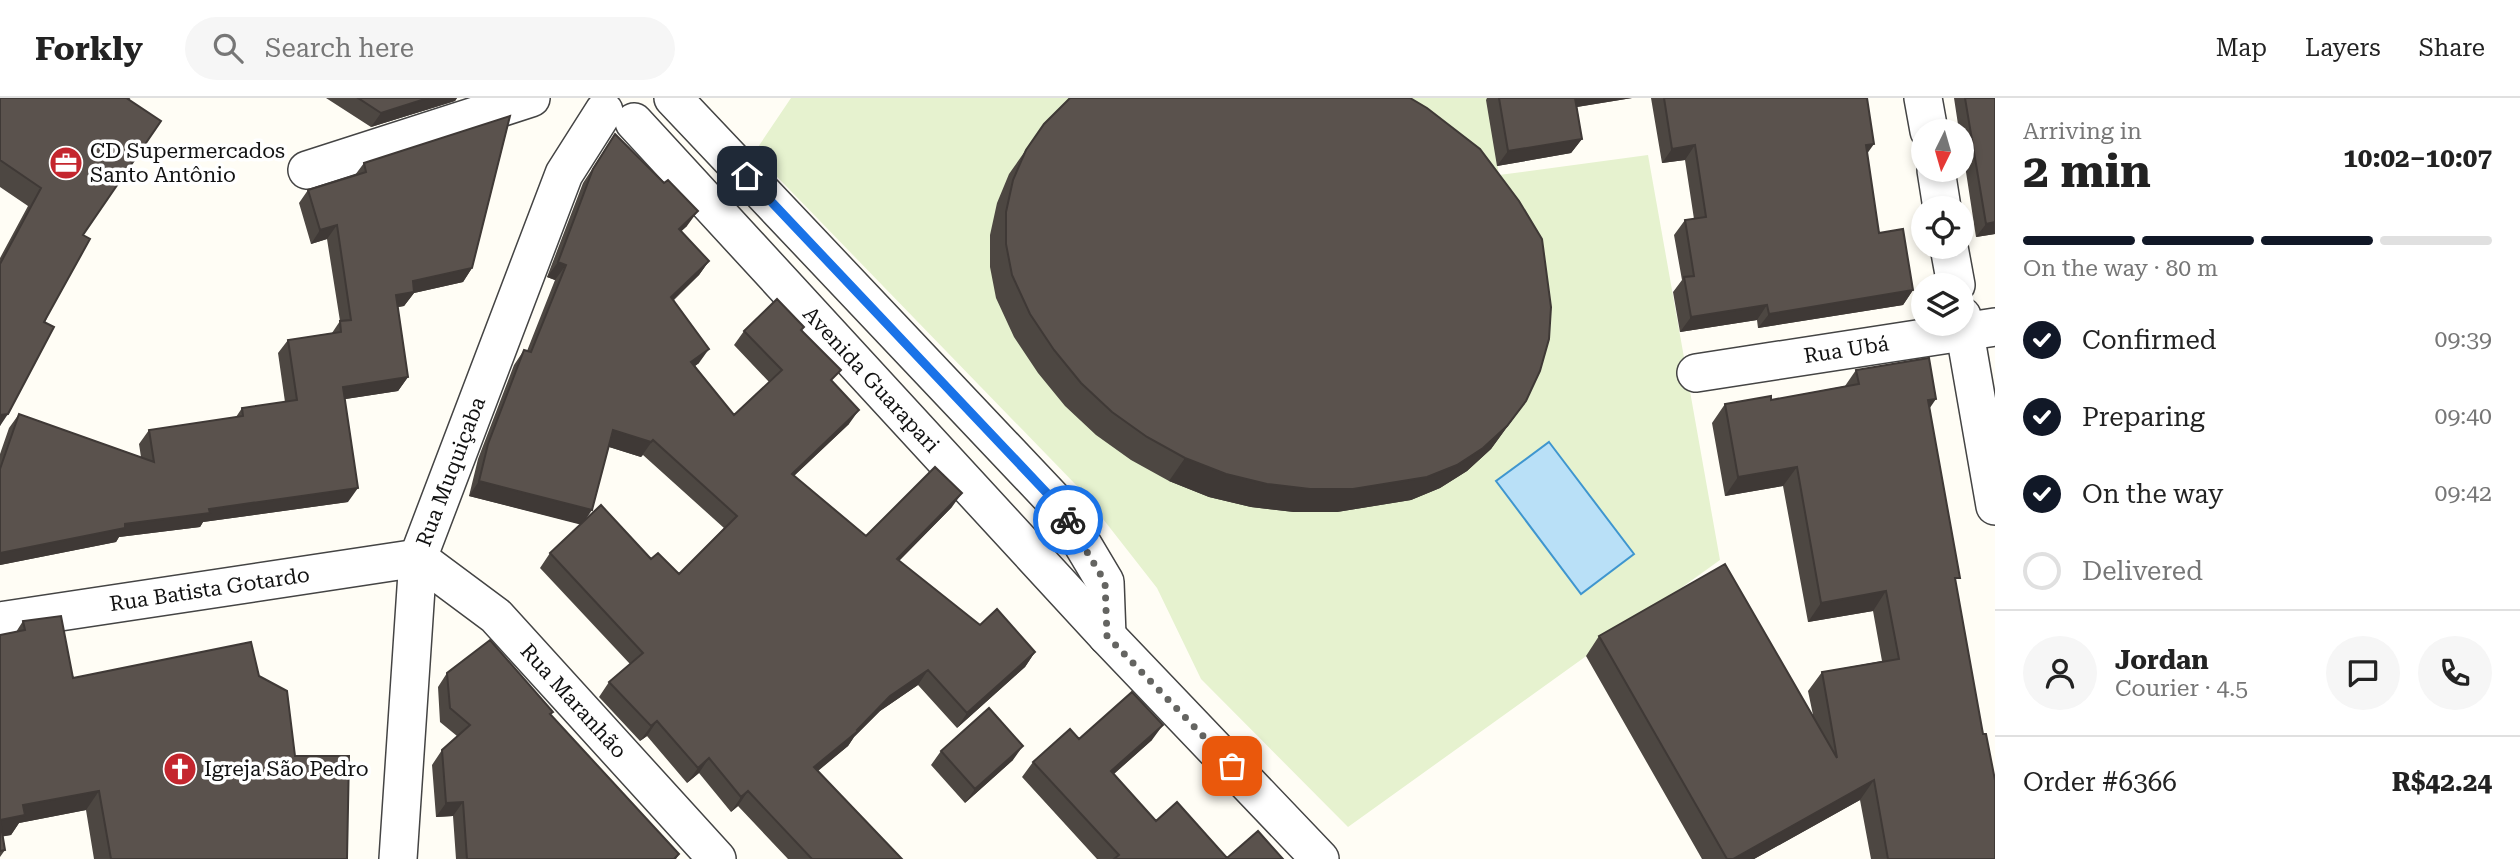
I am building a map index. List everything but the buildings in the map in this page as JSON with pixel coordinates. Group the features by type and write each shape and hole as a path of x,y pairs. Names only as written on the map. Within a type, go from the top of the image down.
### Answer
{"street":[{"path":"307,170 531,98"},
{"path":"618,110 652,114 664,98"},
{"path":"673,98 1061,508 1105,582 1107,636"},
{"path":"1923,98 1927,119"},
{"name":"Rua Muquiçaba","path":"398,859 418,558 564,174 618,110"},
{"name":"Avenida Guarapari","path":"618,110 1107,636 1320,859"},
{"path":"1974,325 1995,506"},
{"name":"Rua Ubá","path":"1696,373 1911,336"},
{"name":"Rua Batista Gotardo","path":"0,621 418,558"},
{"name":"Rua Maranhão","path":"418,558 496,616 716,859"}],"green space":[{"path":"791,98 1487,98 1499,175 1648,155 1720,560 1348,827 1201,679 1157,588 1078,487 754,153"}],"water":[{"path":"1549,442 1634,554 1581,594 1496,481"}],"way so far":[{"path":"1068,520 1105,582 1107,636 1232,766"}],"place":[{"name":"CD Supermercados Santo Antônio","path":"66,163"},
{"name":"Igreja São Pedro","path":"180,769"}],"route":[{"path":"747,176 1061,508 1068,520"}]}
